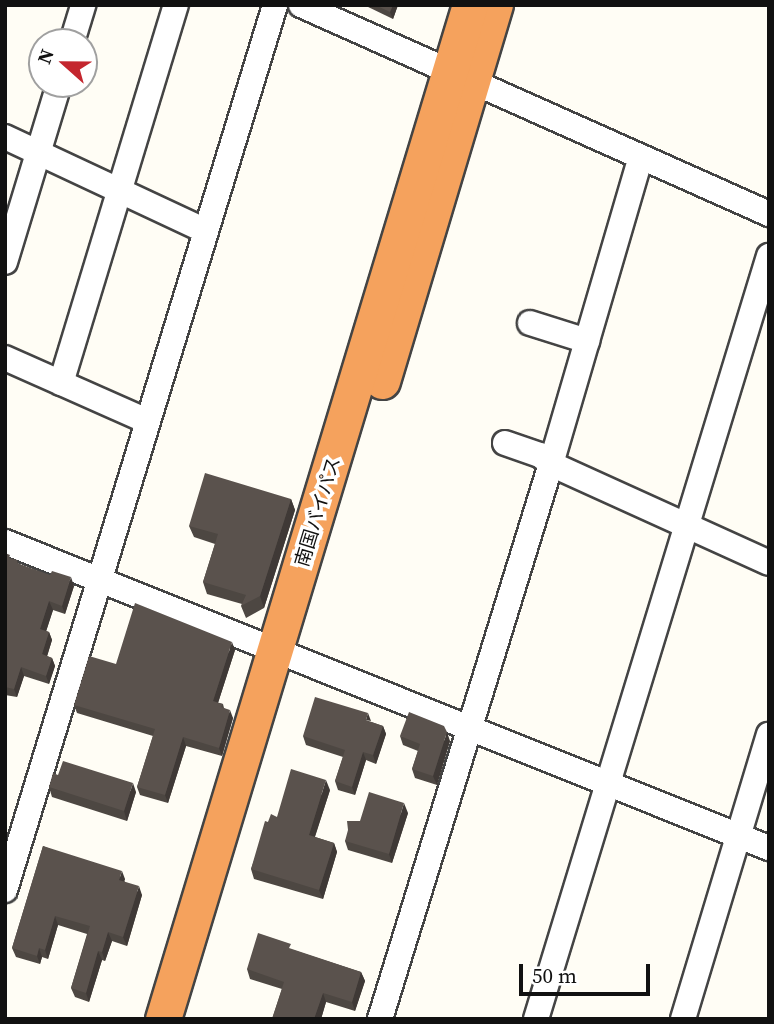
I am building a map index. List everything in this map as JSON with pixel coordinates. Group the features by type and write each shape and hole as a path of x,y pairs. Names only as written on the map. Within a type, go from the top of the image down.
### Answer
{"highway":[{"name":"南国バイパス","path":"462,76 470,5"},
{"name":"南国バイパス","path":"188,1019 287,655 462,76 495,5"},
{"name":"南国バイパス","path":"163,1019 287,655"}],"street":[{"path":"76,28 83,5"},
{"path":"61,383 177,5"},
{"path":"5,890 275,5"},
{"path":"301,5 769,214"},
{"path":"5,262 55,98"},
{"path":"5,138 206,231"},
{"path":"380,1019 551,464 641,157"},
{"path":"536,1019 769,256"},
{"path":"530,323 587,341"},
{"path":"5,358 147,421"},
{"path":"505,443 540,455 551,464 769,563"},
{"path":"5,542 769,848"},
{"path":"682,1019 769,735"}],"building":[{"path":"375,5 393,5 390,12"},
{"path":"205,473 291,499 260,596 241,606 246,595 203,582 218,534 189,526"},
{"path":"5,553 10,555 9,558 17,560 17,563 50,575 52,571 71,577 62,606 49,601 40,629 49,632 42,654 52,658 46,676 21,667 14,689 5,687"},
{"path":"135,603 232,642 213,701 230,710 219,748 183,737 165,795 137,787 155,729 74,705 89,656 116,664"},
{"path":"315,697 368,713 366,720 383,726 373,755 363,752 352,787 335,781 345,750 303,736"},
{"path":"409,712 444,726 447,732 433,776 412,769 420,744 400,736"},
{"path":"63,761 133,783 124,811 49,787 53,773 58,775"},
{"path":"291,769 326,780 309,835 334,843 319,890 251,869 265,821 268,822 271,814 277,817"},
{"path":"369,792 404,803 389,854 345,841 347,821 360,821"},
{"path":"43,846 122,871 119,880 139,886 123,937 108,932 102,952 98,951 86,993 71,988 90,926 55,916 45,950 39,948 37,956 12,948"},
{"path":"258,933 291,944 289,948 361,972 352,1002 323,993 314,1019 272,1019 284,982 247,969"}]}
